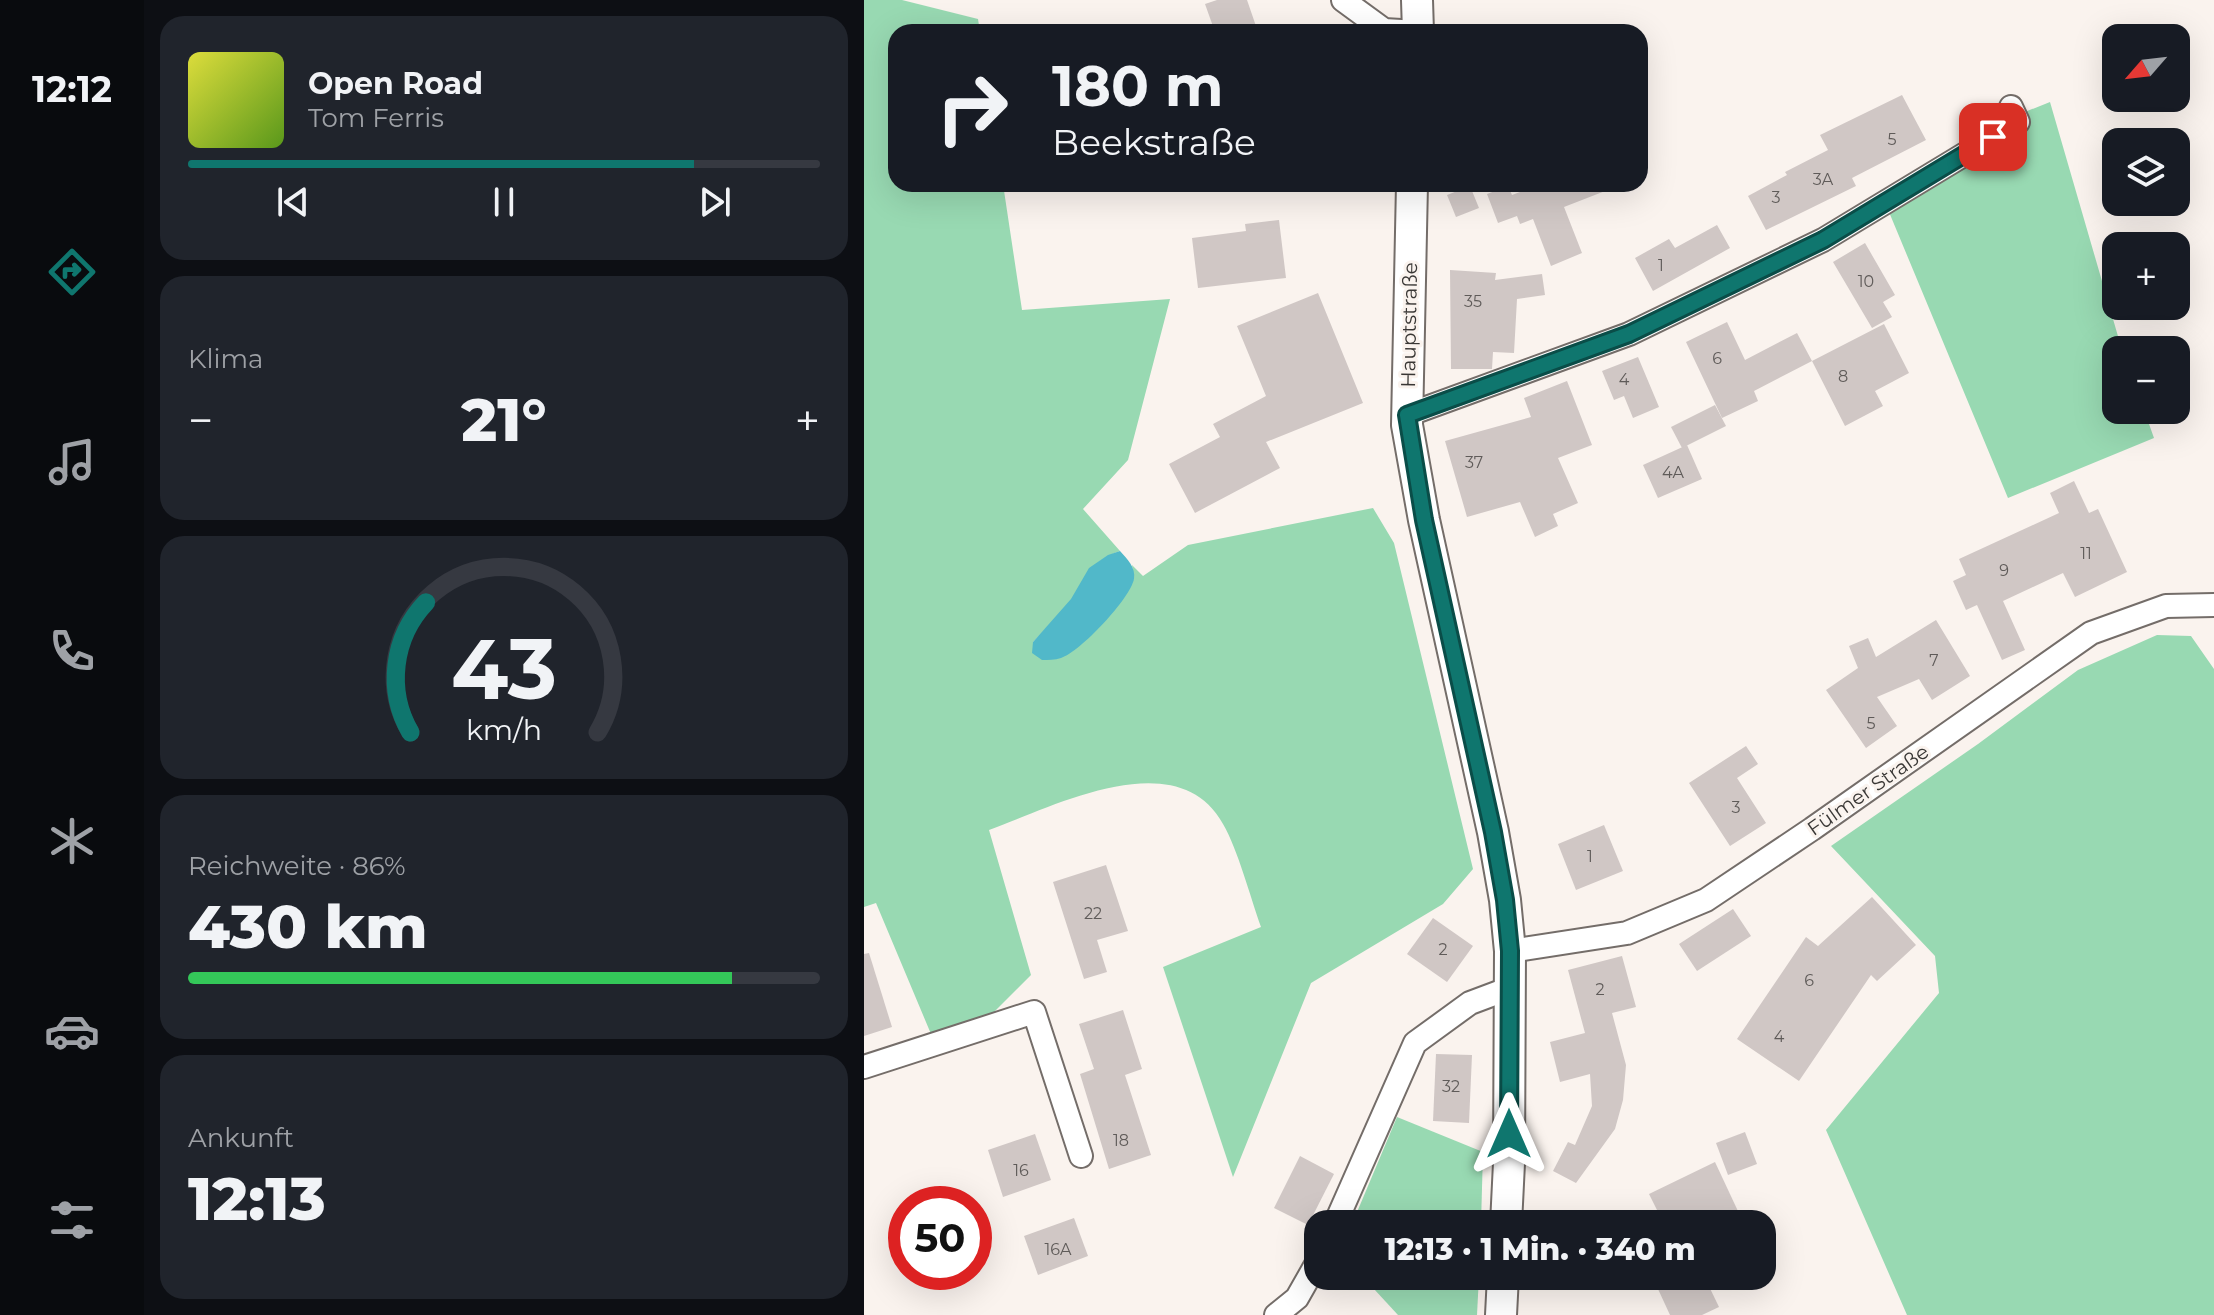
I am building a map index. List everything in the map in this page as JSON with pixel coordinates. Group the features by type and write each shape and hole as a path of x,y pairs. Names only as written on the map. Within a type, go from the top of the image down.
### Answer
{"main road":[{"path":"1417,0 1418,24"},
{"name":"Hauptstraße","path":"1412,192 1407,415 1424,520 1493,832 1510,951 1507,1210"},
{"path":"1501,1315 1502,1290"}],"street":[{"path":"1347,1 1376,24"},
{"path":"1407,415 1629,334 1823,240 2018,122 2011,107"},
{"name":"Fülmer Straße","path":"1510,951 1627,933 1706,900 2091,633 2166,606 2214,605"},
{"path":"1341,1210 1415,1043 1470,1003 1510,988"},
{"path":"864,1067 1034,1012 1081,1156"},
{"path":"1276,1315 1297,1298 1304,1286"}],"green space":[{"path":"864,0 902,0 978,19 979,24 888,24 888,192 1004,192 1022,310 1170,299 1128,460 1083,509 1120,551 1091,570 1068,605 1033,642 1134,579 1132,565 1143,576 1188,545 1373,508 1394,543 1473,869 1443,904 1311,983 1233,1177 1163,967 1261,927 1239,860 1223,824 1202,799 1176,787 1146,783 1113,787 1079,796 989,830 1031,975 993,1013 931,1034 876,903 864,907"},
{"path":"2050,102 2102,281 2102,320 2113,320 2118,336 2102,336 2102,424 2149,424 2154,438 2008,498 1889,212 1997,123"},
{"path":"2157,635 2191,636 2214,669 2214,1315 1907,1315 1826,1130 1939,993 1935,956 1831,846 2078,670"},
{"path":"1397,1117 1483,1152 1481,1210 1358,1210"},
{"path":"1375,1290 1478,1290 1477,1315 1398,1315"}],"water":[{"path":"1120,551 1132,567 1134,579 1114,611 1069,654 1054,660 1042,660 1032,653 1033,642 1071,599 1089,568"}],"building":[{"path":"1217,0 1247,0 1255,24 1212,24 1205,4"},
{"path":"1902,95 1926,140 1852,178 1856,186 1766,230 1748,196 1828,150 1820,135"},
{"path":"1472,192 1479,208 1456,217 1447,195"},
{"path":"1511,192 1512,195 1520,192 1603,192 1564,207 1582,253 1551,266 1533,219 1520,224 1517,216 1498,223 1487,194"},
{"path":"1279,220 1286,278 1198,288 1192,238 1246,231 1245,224"},
{"path":"1717,225 1730,248 1653,291 1635,258 1669,239 1675,248"},
{"path":"1865,243 1895,295 1883,302 1892,317 1872,328 1833,262"},
{"path":"1450,270 1496,273 1495,280 1542,274 1545,295 1517,299 1514,353 1493,352 1492,369 1451,369"},
{"path":"1318,293 1363,403 1266,442 1280,468 1195,513 1169,464 1220,437 1213,424 1266,396 1237,326"},
{"path":"1727,322 1745,360 1797,333 1812,361 1754,391 1758,401 1722,418 1686,342"},
{"path":"1884,324 1909,373 1875,391 1883,406 1845,426 1812,361"},
{"path":"1638,357 1659,407 1633,418 1624,396 1614,400 1602,371"},
{"path":"1567,381 1592,445 1558,458 1578,503 1553,514 1558,526 1535,537 1520,502 1467,517 1445,441 1531,417 1524,398"},
{"path":"1715,405 1726,426 1682,448 1671,427"},
{"path":"1687,445 1702,479 1658,498 1643,465"},
{"path":"2074,481 2089,513 2098,509 2127,572 2075,597 2063,573 2003,601 2025,650 2002,660 1977,605 1966,610 1953,581 1966,575 1959,559 2059,513 2050,493"},
{"path":"1936,620 1970,676 1932,700 1919,679 1877,697 1897,726 1866,748 1826,690 1858,668 1849,646 1868,638 1876,657"},
{"path":"1746,746 1758,764 1737,778 1766,823 1730,846 1689,783"},
{"path":"1604,825 1623,871 1576,890 1558,844"},
{"path":"1106,865 1128,931 1097,940 1107,972 1084,979 1053,882"},
{"path":"1872,897 1916,945 1877,981 1871,975 1799,1081 1737,1039 1806,937 1818,946"},
{"path":"1733,909 1751,936 1697,971 1679,944"},
{"path":"1433,918 1473,946 1447,982 1407,954"},
{"path":"869,953 892,1027 864,1036 864,954"},
{"path":"1622,956 1636,1007 1612,1013 1626,1065 1623,1100 1615,1129 1576,1183 1553,1171 1568,1142 1575,1145 1592,1106 1590,1074 1560,1082 1550,1042 1585,1033 1568,970"},
{"path":"1123,1010 1142,1069 1125,1075 1151,1155 1109,1169 1080,1074 1094,1069 1079,1024"},
{"path":"1436,1054 1472,1055 1469,1123 1433,1121"},
{"path":"1745,1132 1757,1164 1728,1175 1716,1143"},
{"path":"1035,1134 1051,1180 1003,1197 988,1150"},
{"path":"1300,1156 1334,1174 1316,1210 1304,1210 1304,1223 1274,1208"},
{"path":"1715,1162 1737,1210 1657,1210 1649,1194"},
{"path":"1074,1218 1088,1256 1038,1275 1024,1236"},
{"path":"1658,1290 1711,1290 1719,1307 1702,1315 1670,1315"}],"route":[{"path":"1509,1134 1510,951 1505,900 1493,832 1424,520 1407,415 1629,334 1823,240 1993,137"}]}
